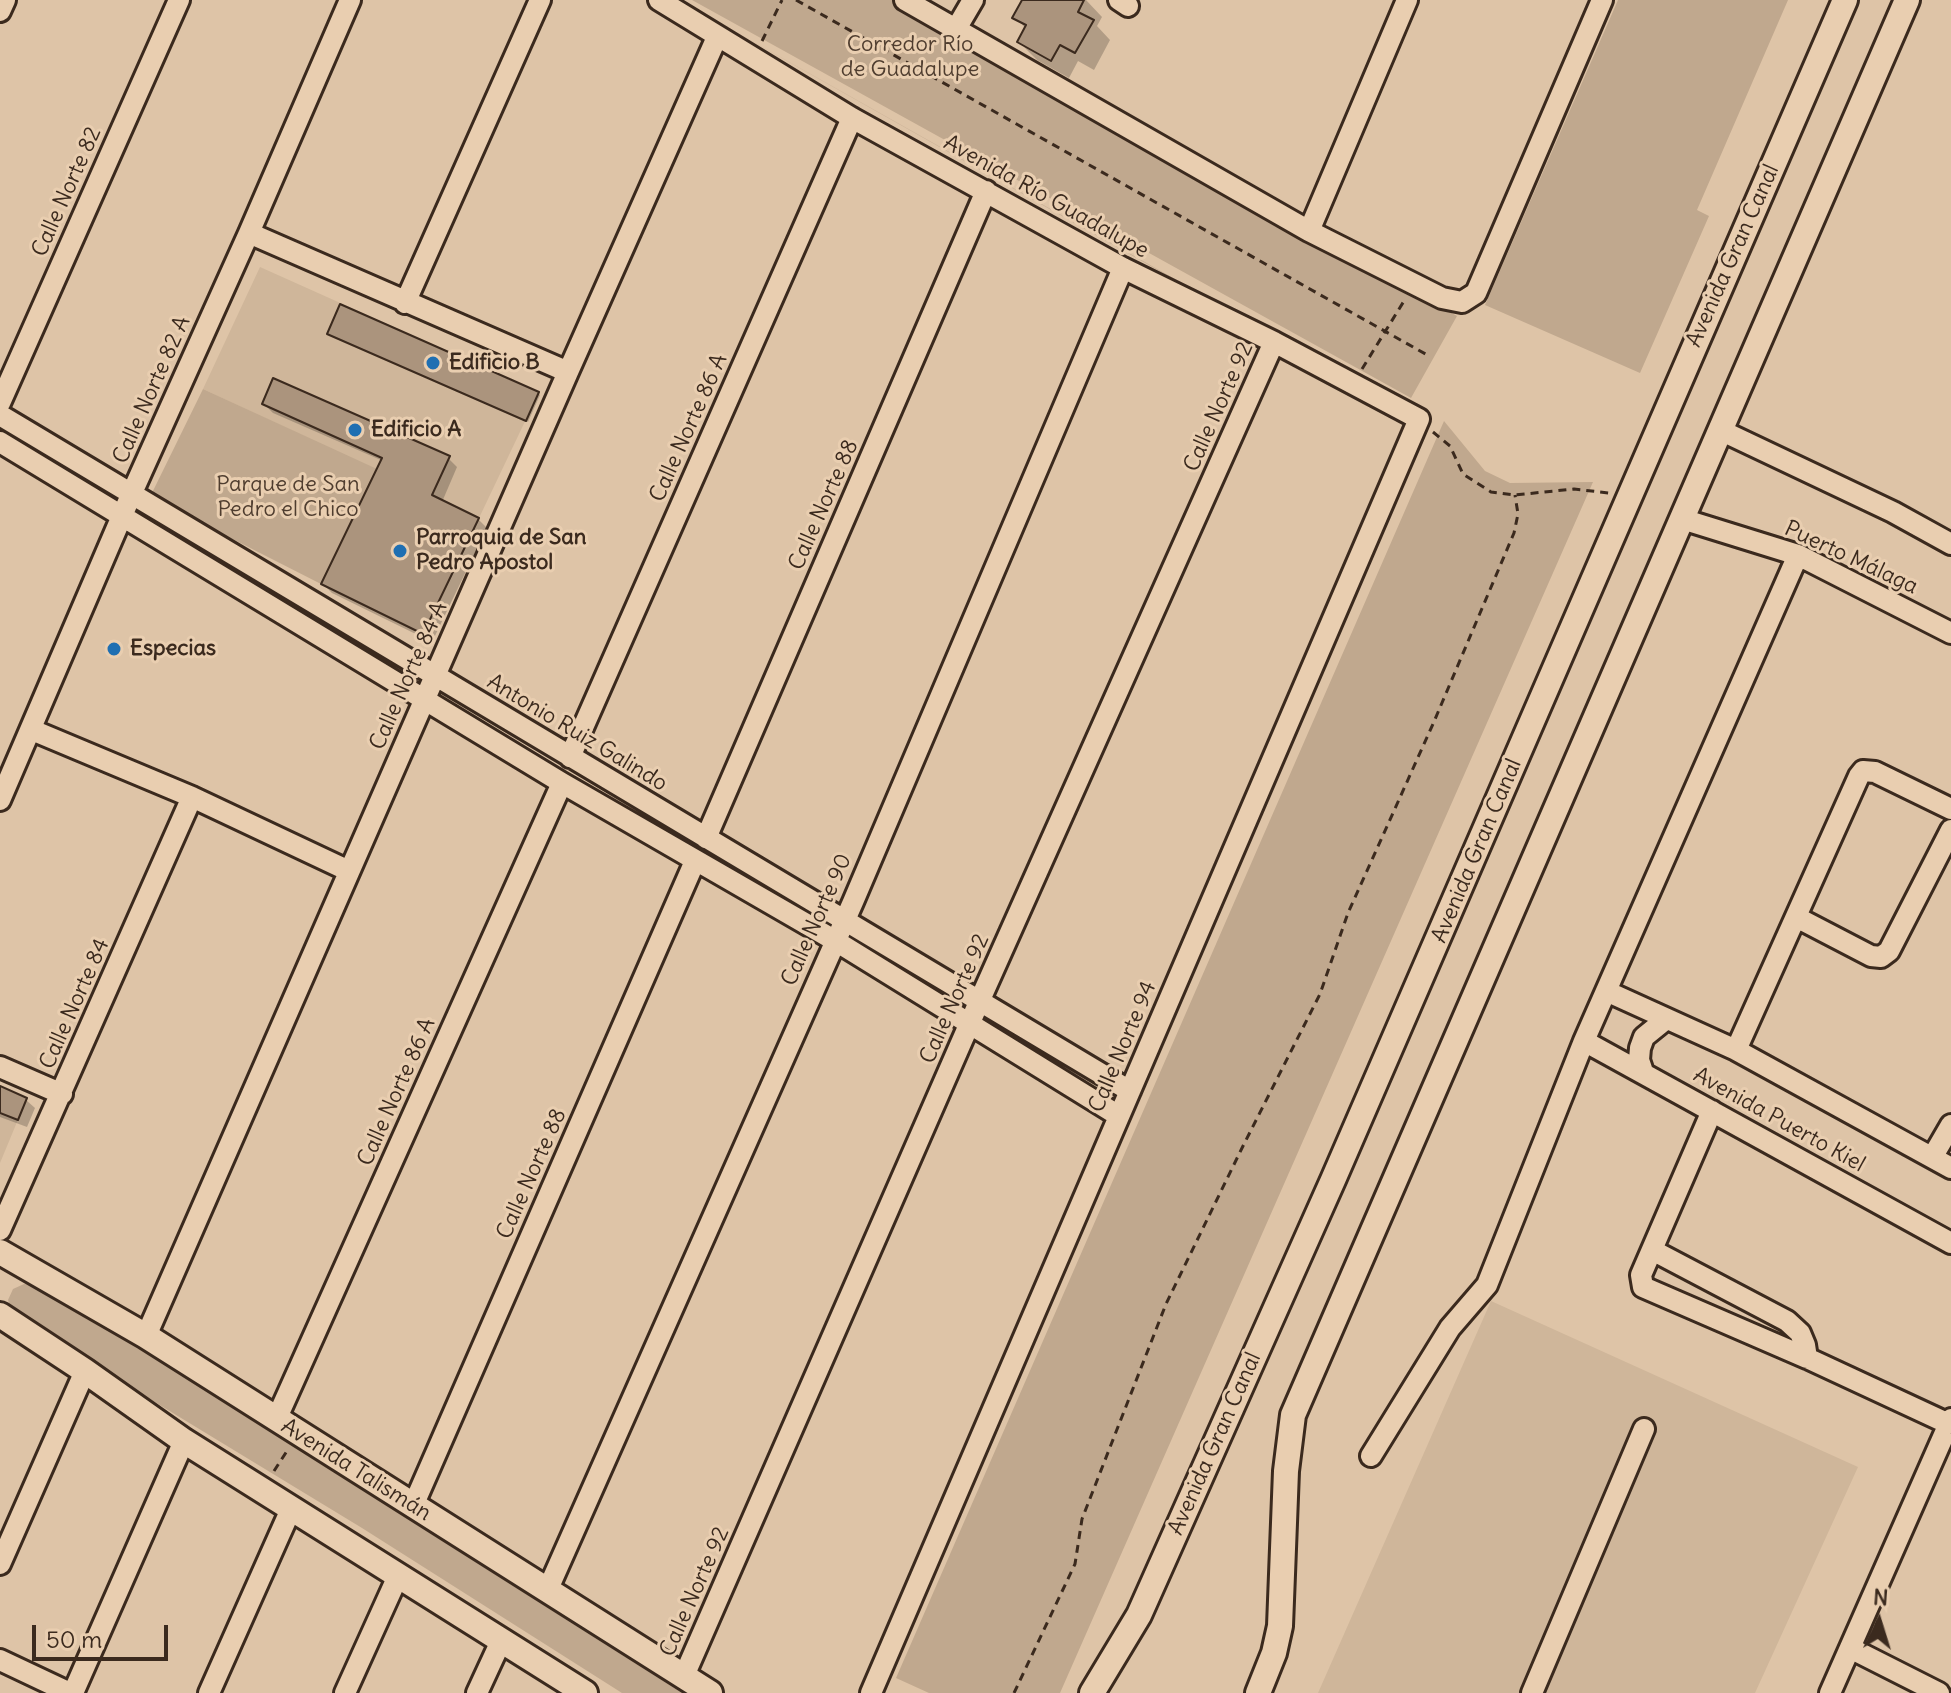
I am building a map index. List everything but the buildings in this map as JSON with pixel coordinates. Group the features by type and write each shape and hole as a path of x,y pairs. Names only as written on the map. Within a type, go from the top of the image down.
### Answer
{"main road":[{"name":"Avenida Gran Canal","path":"1092,1693 1139,1615 1405,1017 1845,0"},
{"path":"1258,1693 1274,1653 1280,1626 1286,1471 1293,1415 1907,0"},
{"name":"Avenida Talismán","path":"0,1252 146,1336 710,1693"},
{"path":"0,1315 184,1441 585,1693"}],"street":[{"path":"0,11 5,0"},
{"name":"Calle Norte 82","path":"0,403 179,0"},
{"name":"Calle Norte 82 A","path":"0,800 350,0"},
{"path":"405,303 540,0"},
{"name":"Avenida Río Guadalupe","path":"659,0 852,118 1123,268 1274,342 1419,419"},
{"path":"905,0 1309,231 1442,298 1462,302 1476,293 1602,0"},
{"path":"956,29 973,0"},
{"path":"1309,231 1407,0"},
{"name":"Calle Norte 84 A","path":"146,1336 717,37"},
{"name":"Calle Norte 86 A","path":"570,757 852,118"},
{"name":"Calle Norte 88","path":"706,838 986,191"},
{"path":"249,233 568,372"},
{"name":"Calle Norte 90","path":"548,1589 844,919 1123,268"},
{"name":"Calle Norte 92","path":"684,1676 979,1002 1274,342"},
{"name":"Antonio Ruiz Galindo","path":"0,415 1130,1091"},
{"name":"Calle Norte 94","path":"871,1693 1419,419"},
{"path":"1720,430 1893,512 1951,544"},
{"path":"0,442 562,783 834,940 1119,1116"},
{"name":"Puerto Málaga","path":"1682,519 1798,555 1951,633"},
{"path":"1371,1456 1450,1328 1487,1285 1584,1041 1798,555"},
{"path":"32,730 192,797 349,871"},
{"path":"1736,1050 1863,771 1875,772 1951,809"},
{"name":"Calle Norte 86 A","path":"276,1420 562,783"},
{"name":"Calle Norte 84","path":"0,1230 192,797"},
{"path":"1796,917 1871,956 1886,955 1951,830"},
{"name":"Calle Norte 88","path":"413,1506 695,861"},
{"name":"Avenida Puerto Kiel","path":"1606,991 1736,1050 1951,1168"},
{"path":"1643,1072 1639,1060 1644,1037 1665,1020"},
{"name":"Avenida Puerto Kiel","path":"1584,1041 1951,1243"},
{"path":"0,1067 62,1094"},
{"path":"1712,1111 1641,1275 1643,1287 1950,1421 1830,1693"},
{"path":"1933,1156 1951,1125"},
{"path":"1652,1250 1787,1321 1800,1333 1807,1358"},
{"path":"0,1564 85,1371"},
{"path":"1532,1693 1644,1429"},
{"path":"0,1660 72,1693 184,1441"},
{"path":"209,1693 291,1509"},
{"path":"345,1693 398,1576"},
{"path":"477,1693 501,1641"},
{"path":"1850,1648 1939,1693"}],"path":[{"path":"753,58 782,0"},
{"path":"796,0 1429,356"},
{"path":"1352,384 1414,284"},
{"path":"1419,419 1450,446 1463,474 1491,492 1515,495 1574,489 1628,497"},
{"path":"1014,1693 1075,1564 1082,1519 1166,1304 1320,994 1348,913 1495,577 1518,514 1515,495"},
{"path":"261,1489 299,1434"}],"shaded area":[{"path":"260,267 539,392 479,518 203,389"},
{"path":"0,1086 27,1098 0,1163"},
{"path":"1491,1301 1858,1467 1755,1693 1318,1693"}],"green space":[{"path":"679,0 1422,418 1422,419"},
{"name":"Corredor Río de Guadalupe","path":"692,0 919,0 1452,301 1448,311 1457,316 1411,398"},
{"path":"1618,0 1788,0 1697,210 1709,216 1640,373 1485,305"},
{"name":"Parque de San Pedro el Chico","path":"203,389 377,469 321,584 150,497"},
{"path":"1444,421 1485,471 1510,483 1593,482 1060,1693 929,1693 896,1678"},
{"path":"24,1284 39,1285 682,1693 622,1693 362,1528 38,1331 12,1311 8,1300 13,1289"}],"place":[{"name":"Edificio B","path":"433,363"},
{"name":"Edificio A","path":"355,430"},
{"name":"Parroquia de San Pedro Apostol","path":"400,551"},
{"name":"Especias","path":"114,649"}]}
